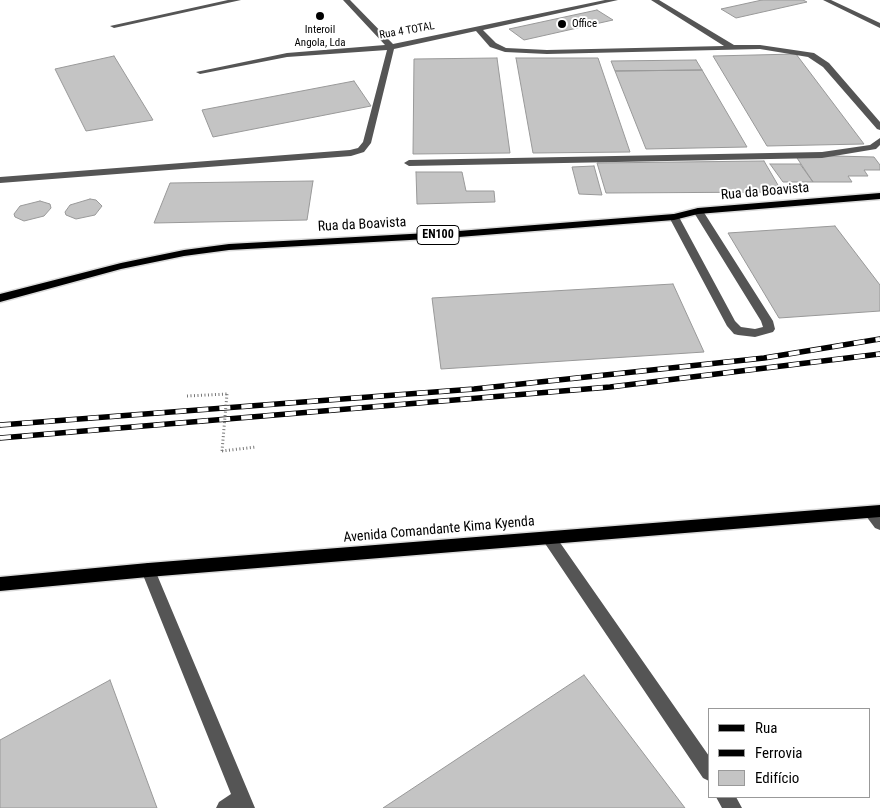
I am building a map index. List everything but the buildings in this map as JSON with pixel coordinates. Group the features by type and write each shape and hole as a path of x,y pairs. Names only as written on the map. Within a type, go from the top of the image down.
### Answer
{"main road":[{"name":"Rua da Boavista","path":"0,298 121,266 184,253 229,247 446,235 674,217 698,211 880,196"},
{"name":"Avenida Comandante Kima Kyenda","path":"0,584 148,570 875,512"}],"street":[{"path":"114,26 238,0"},
{"path":"0,180 351,153 361,150 367,143 391,47 346,0"},
{"name":"Rua 4 TOTAL","path":"200,72 287,55 391,47 615,0"},
{"path":"654,0 731,47"},
{"path":"826,0 880,26"},
{"path":"478,29 493,45 506,50 546,52 731,47 776,48 811,55 826,65 880,127"},
{"path":"409,163 822,155 873,147 880,141"},
{"path":"674,217 731,323 738,331 755,333 769,329 766,321 698,211"},
{"path":"875,512 880,524"},
{"path":"549,538 708,771"},
{"path":"148,570 244,803 225,808"}],"path":[{"path":"187,396 227,394 222,451 256,447"}],"railway":[{"path":"0,425 474,389 764,358 880,339"},
{"path":"0,438 610,387 880,354"}],"place":[{"name":"Interoil Angola, Lda","path":"320,16"},
{"name":"Office","path":"562,24"}]}
